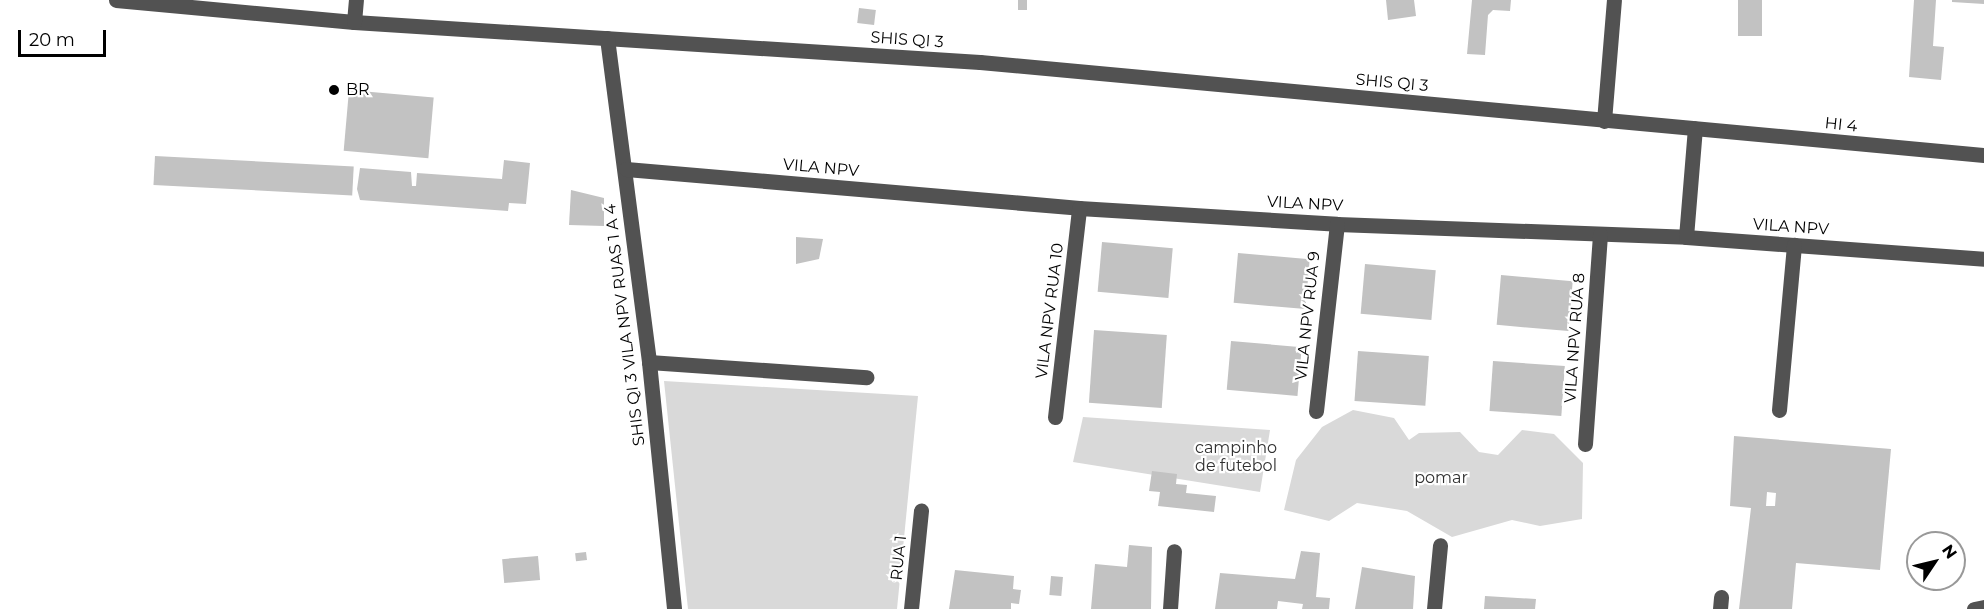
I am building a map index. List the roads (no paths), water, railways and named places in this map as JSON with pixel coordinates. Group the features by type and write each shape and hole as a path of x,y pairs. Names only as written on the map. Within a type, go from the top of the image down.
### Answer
{"street":[{"name":"SHIS QI 3","path":"116,0 354,21 980,62 1604,122 1695,128"},
{"path":"354,21 356,0"},
{"path":"1604,122 1614,0"},
{"name":"SHIS QI 3 VILA NPV RUAS 1 A 4","path":"608,38 649,362 674,609"},
{"path":"1686,237 1695,128"},
{"name":"HI 4","path":"1695,128 1984,155"},
{"name":"VILA NPV","path":"626,169 1079,208 1337,224 1686,237 1984,260"},
{"name":"VILA NPV RUA 10","path":"1055,417 1079,208"},
{"name":"VILA NPV RUA 9","path":"1316,411 1337,224"},
{"name":"VILA NPV RUA 8","path":"1585,444 1600,235"},
{"path":"1779,410 1794,245"},
{"path":"649,362 866,377"},
{"name":"RUA 1","path":"911,609 921,511"},
{"path":"1434,609 1440,544"},
{"path":"1170,609 1174,551"},
{"path":"1974,609 1984,607"}],"place":[{"name":"BR","path":"334,90"}],"park label":[{"name":"campinho de futebol","path":"1236,457"},
{"name":"pomar","path":"1441,478"}]}
